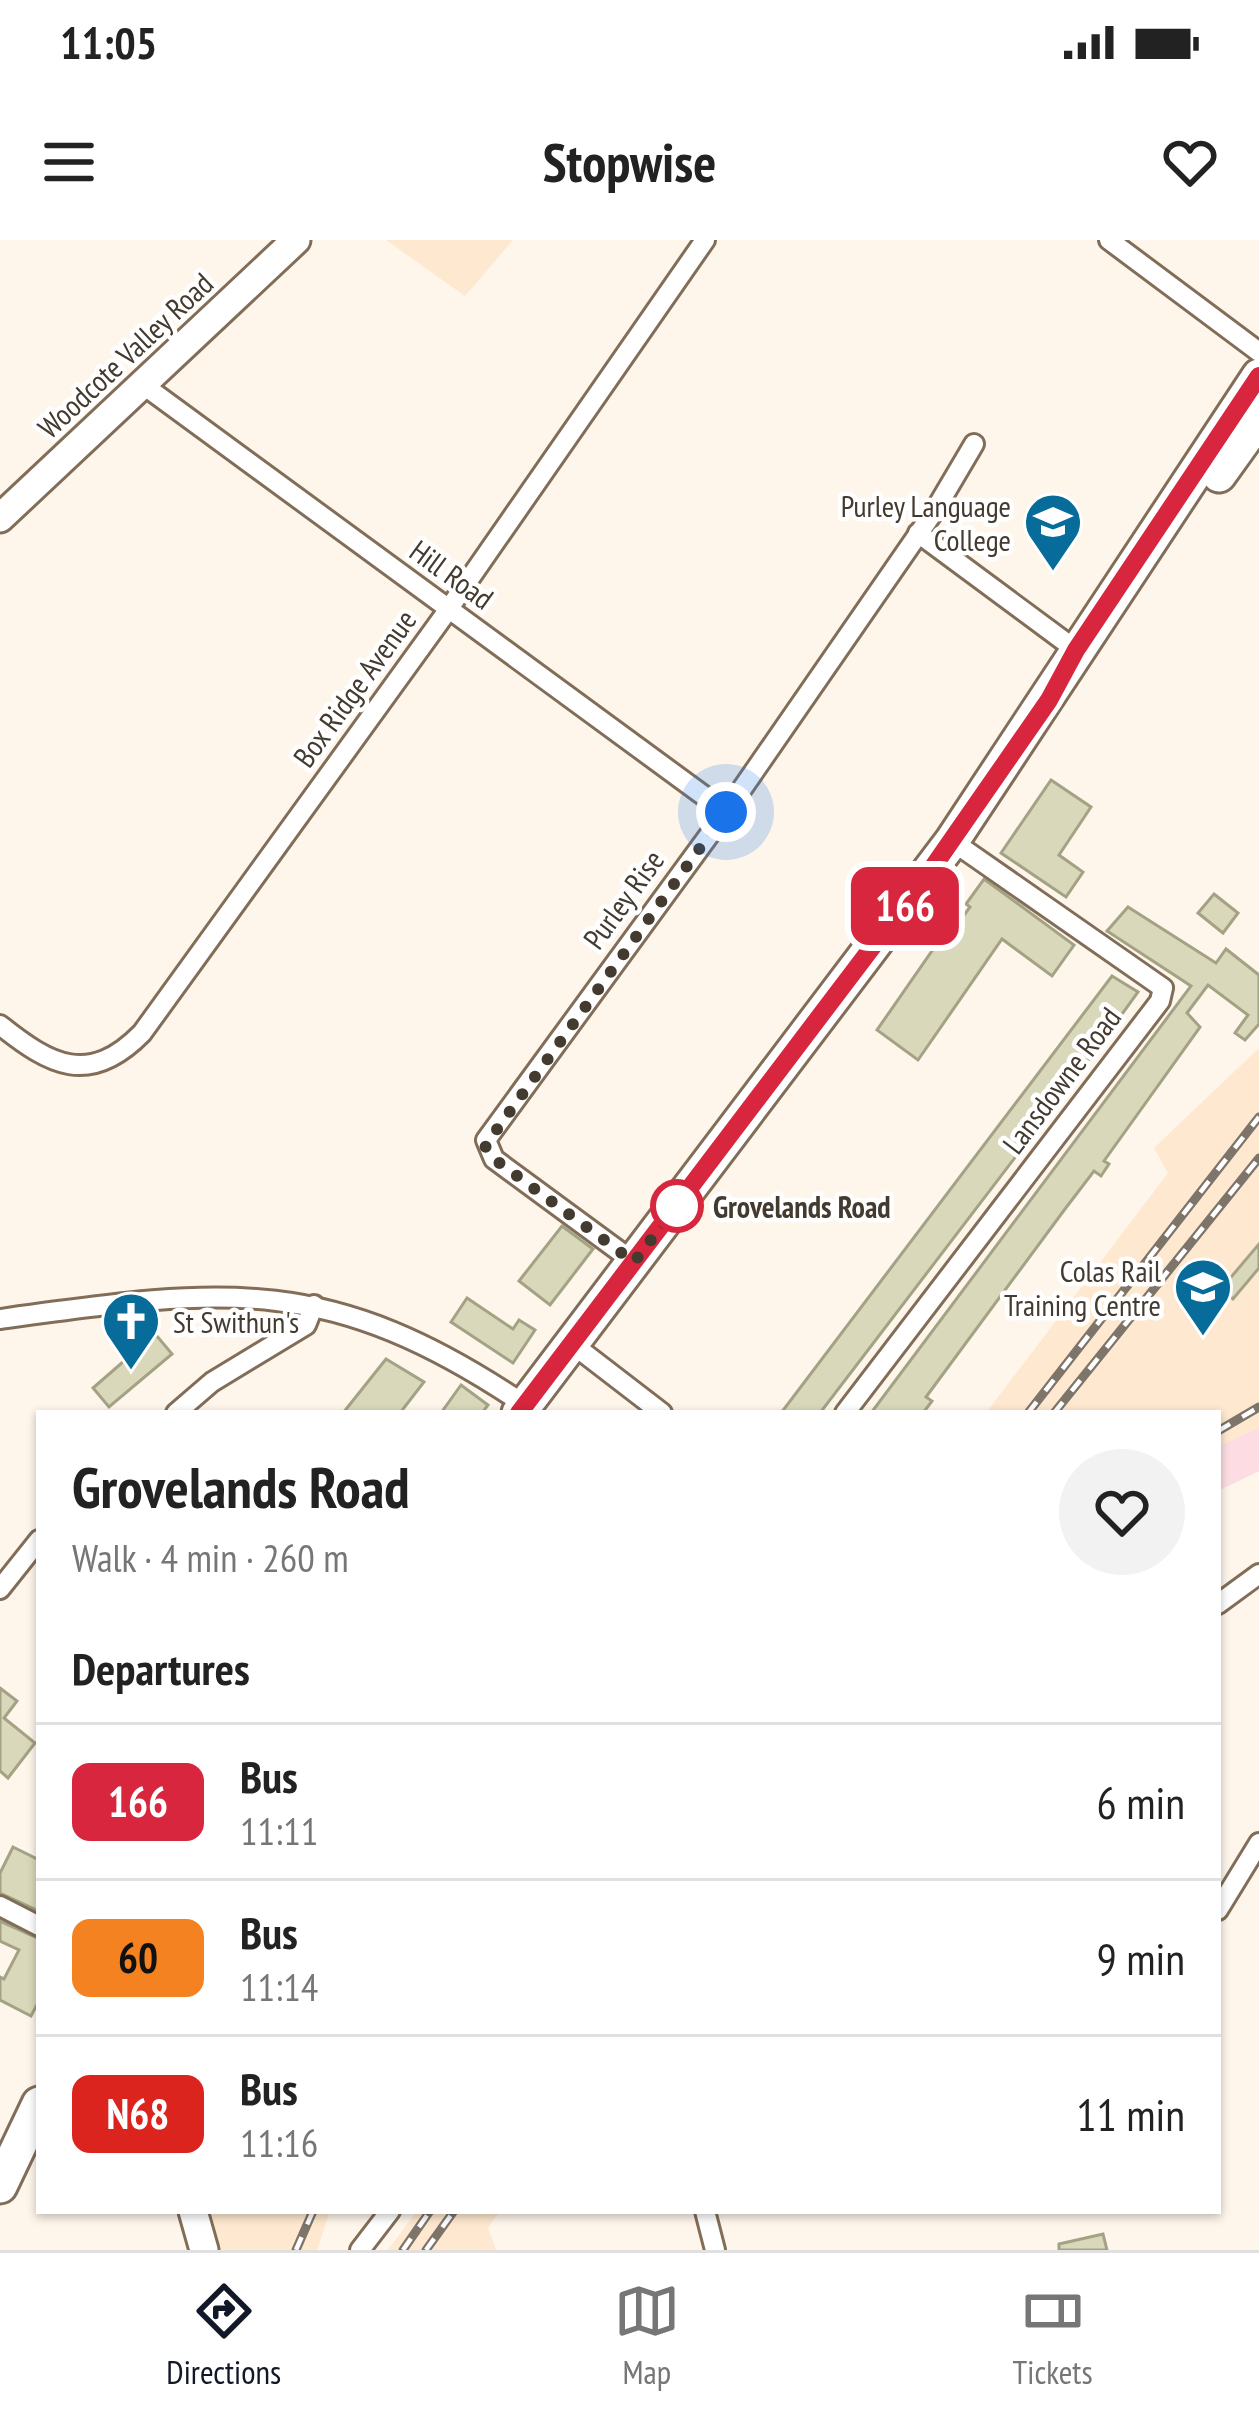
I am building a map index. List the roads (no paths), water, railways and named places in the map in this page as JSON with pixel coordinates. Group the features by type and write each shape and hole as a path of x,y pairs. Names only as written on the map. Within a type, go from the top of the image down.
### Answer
{"highway":[{"path":"522,1409 952,841 1259,376"},
{"path":"1049,700 1079,680 1259,419"},
{"path":"0,2186 36,2110"}],"street":[{"name":"Woodcote Valley Road","path":"0,518 296,240"},
{"name":"Box Ridge Avenue","path":"0,1025 32,1051 62,1065 101,1061 130,1046 448,608 705,240"},
{"path":"1109,240 1259,352"},
{"name":"Hill Road","path":"142,384 726,812"},
{"name":"Purley Rise","path":"634,1262 494,1159 486,1140 726,812 974,444"},
{"path":"918,533 1076,650"},
{"name":"Lansdowne Road","path":"847,1410 1160,1000 1163,988 952,841"},
{"path":"0,1319 213,1294 314,1305 407,1336 522,1409"},
{"path":"179,1410 212,1382 306,1324 314,1305"},
{"path":"571,1343 658,1410"},
{"path":"0,1589 36,1544"},
{"path":"1221,1602 1259,1574"},
{"path":"1221,1905 1259,1844"},
{"path":"0,1906 36,1924"},
{"path":"194,2214 204,2250"},
{"path":"360,2250 387,2214"},
{"path":"706,2214 715,2250"}],"railway":[{"path":"1030,1410 1259,1117"},
{"path":"1056,1410 1259,1158"},
{"path":"1221,1429 1259,1407"},
{"path":"296,2250 312,2214"},
{"path":"403,2250 428,2214"},
{"path":"426,2250 452,2214"}],"place":[{"name":"Purley Language College","path":"1053,573"},
{"name":"Grovelands Road","path":"677,1206"},
{"name":"Colas Rail Training Centre","path":"1203,1338"},
{"name":"St Swithun's","path":"131,1372"}]}
